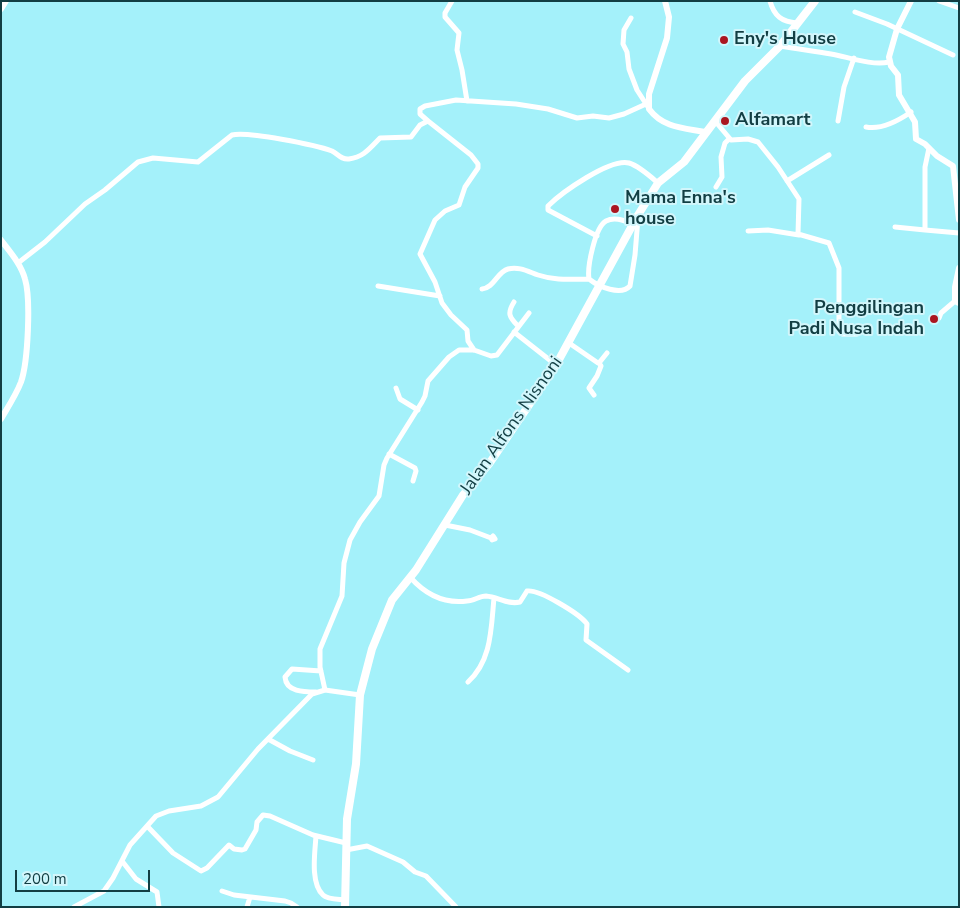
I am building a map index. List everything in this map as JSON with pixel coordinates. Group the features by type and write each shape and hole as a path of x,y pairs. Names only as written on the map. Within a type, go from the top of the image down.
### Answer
{"main road":[{"name":"Jalan Alfons Nisnoni","path":"346,904 347,819 357,750 360,695 379,628 392,600 410,577 463,495 489,464 556,365 638,215 658,183 684,162 744,81 780,46 815,1"}],"street":[{"path":"1,9 6,1"},
{"path":"452,1 445,13 445,17 459,33 457,50 467,101"},
{"path":"648,106 649,94 666,38 669,17 665,1"},
{"path":"770,1 778,17 798,23"},
{"path":"911,1 897,30 889,62 897,73 899,95 911,112 915,122 916,139 953,166 959,220"},
{"path":"939,1 959,8"},
{"path":"855,12 887,24 953,55"},
{"path":"631,18 624,30 623,44 627,52 629,69 636,90 660,119 670,125 705,132"},
{"path":"780,46 869,62 883,64 889,62"},
{"path":"838,121 844,87 854,58"},
{"path":"474,350 468,341 467,330 451,315 442,303 435,282 420,254 434,220 444,211 459,205 465,187 478,167 478,162 420,114 422,108 451,100 516,104 548,109 577,118 593,116 609,118 648,106"},
{"path":"866,127 872,128 891,124 911,112"},
{"path":"18,263 45,242 85,204 105,190 134,164 142,160 153,158 198,162 234,134 257,135 312,146 332,151 343,159 347,159 366,153 380,138 411,137 420,125 428,121"},
{"path":"715,121 729,139 748,138 759,144 799,199 799,235"},
{"path":"716,186 722,177 722,157 725,143 729,139"},
{"path":"925,230 925,166 929,148"},
{"path":"786,181 830,155"},
{"path":"596,236 548,210 548,206 580,182 608,166 623,162 634,165 658,183"},
{"path":"482,289 491,285 503,271 510,268 523,269 560,280 589,279 599,285 621,291 627,290 630,286 636,255 638,215"},
{"path":"589,279 588,270 598,229 608,220 618,219 633,224"},
{"path":"895,227 959,233"},
{"path":"748,231 768,230 799,235 829,243 839,268 839,332 842,334 857,334"},
{"path":"1,240 18,263 25,280 28,304 24,370 21,382 1,419"},
{"path":"938,318 957,302 955,287 959,268"},
{"path":"378,286 440,296"},
{"path":"514,302 509,310 509,314 510,319 518,326"},
{"path":"325,690 320,671 320,649 342,596 345,558 356,530 379,496 384,465 389,454 418,410 425,396 428,381 449,357 459,350 474,350 495,356 529,313"},
{"path":"514,332 556,365"},
{"path":"568,343 600,363"},
{"path":"594,395 588,388 597,376 601,366 600,363 606,353"},
{"path":"396,388 400,399 418,410"},
{"path":"389,454 415,468 413,481"},
{"path":"445,525 470,530 491,538"},
{"path":"410,577 430,595 442,599 469,601 481,597 516,603 523,599 527,591 532,590 580,617 587,624 586,640 628,670"},
{"path":"468,682 482,664 489,648 494,598"},
{"path":"320,671 292,669 285,677 286,684 293,689 317,692 325,690 360,695"},
{"path":"74,907 104,891 130,846 148,827 151,821 161,813 189,809 213,800 234,779 235,774 287,718 317,692"},
{"path":"268,739 290,751 313,760"},
{"path":"148,827 173,853 201,871 207,868 229,845 234,849 245,849 256,830 257,822 263,815 270,816 346,847 368,846 403,862 429,879 456,907"},
{"path":"316,836 314,864 321,892 328,898 346,904"},
{"path":"122,861 136,879 157,892 159,907"},
{"path":"222,891 284,901 297,907"},
{"path":"247,907 250,897"}],"place":[{"name":"Eny's House","path":"724,40"},
{"name":"Alfamart","path":"725,121"},
{"name":"Mama Enna's house","path":"615,209"},
{"name":"Penggilingan Padi Nusa Indah","path":"934,319"}]}
